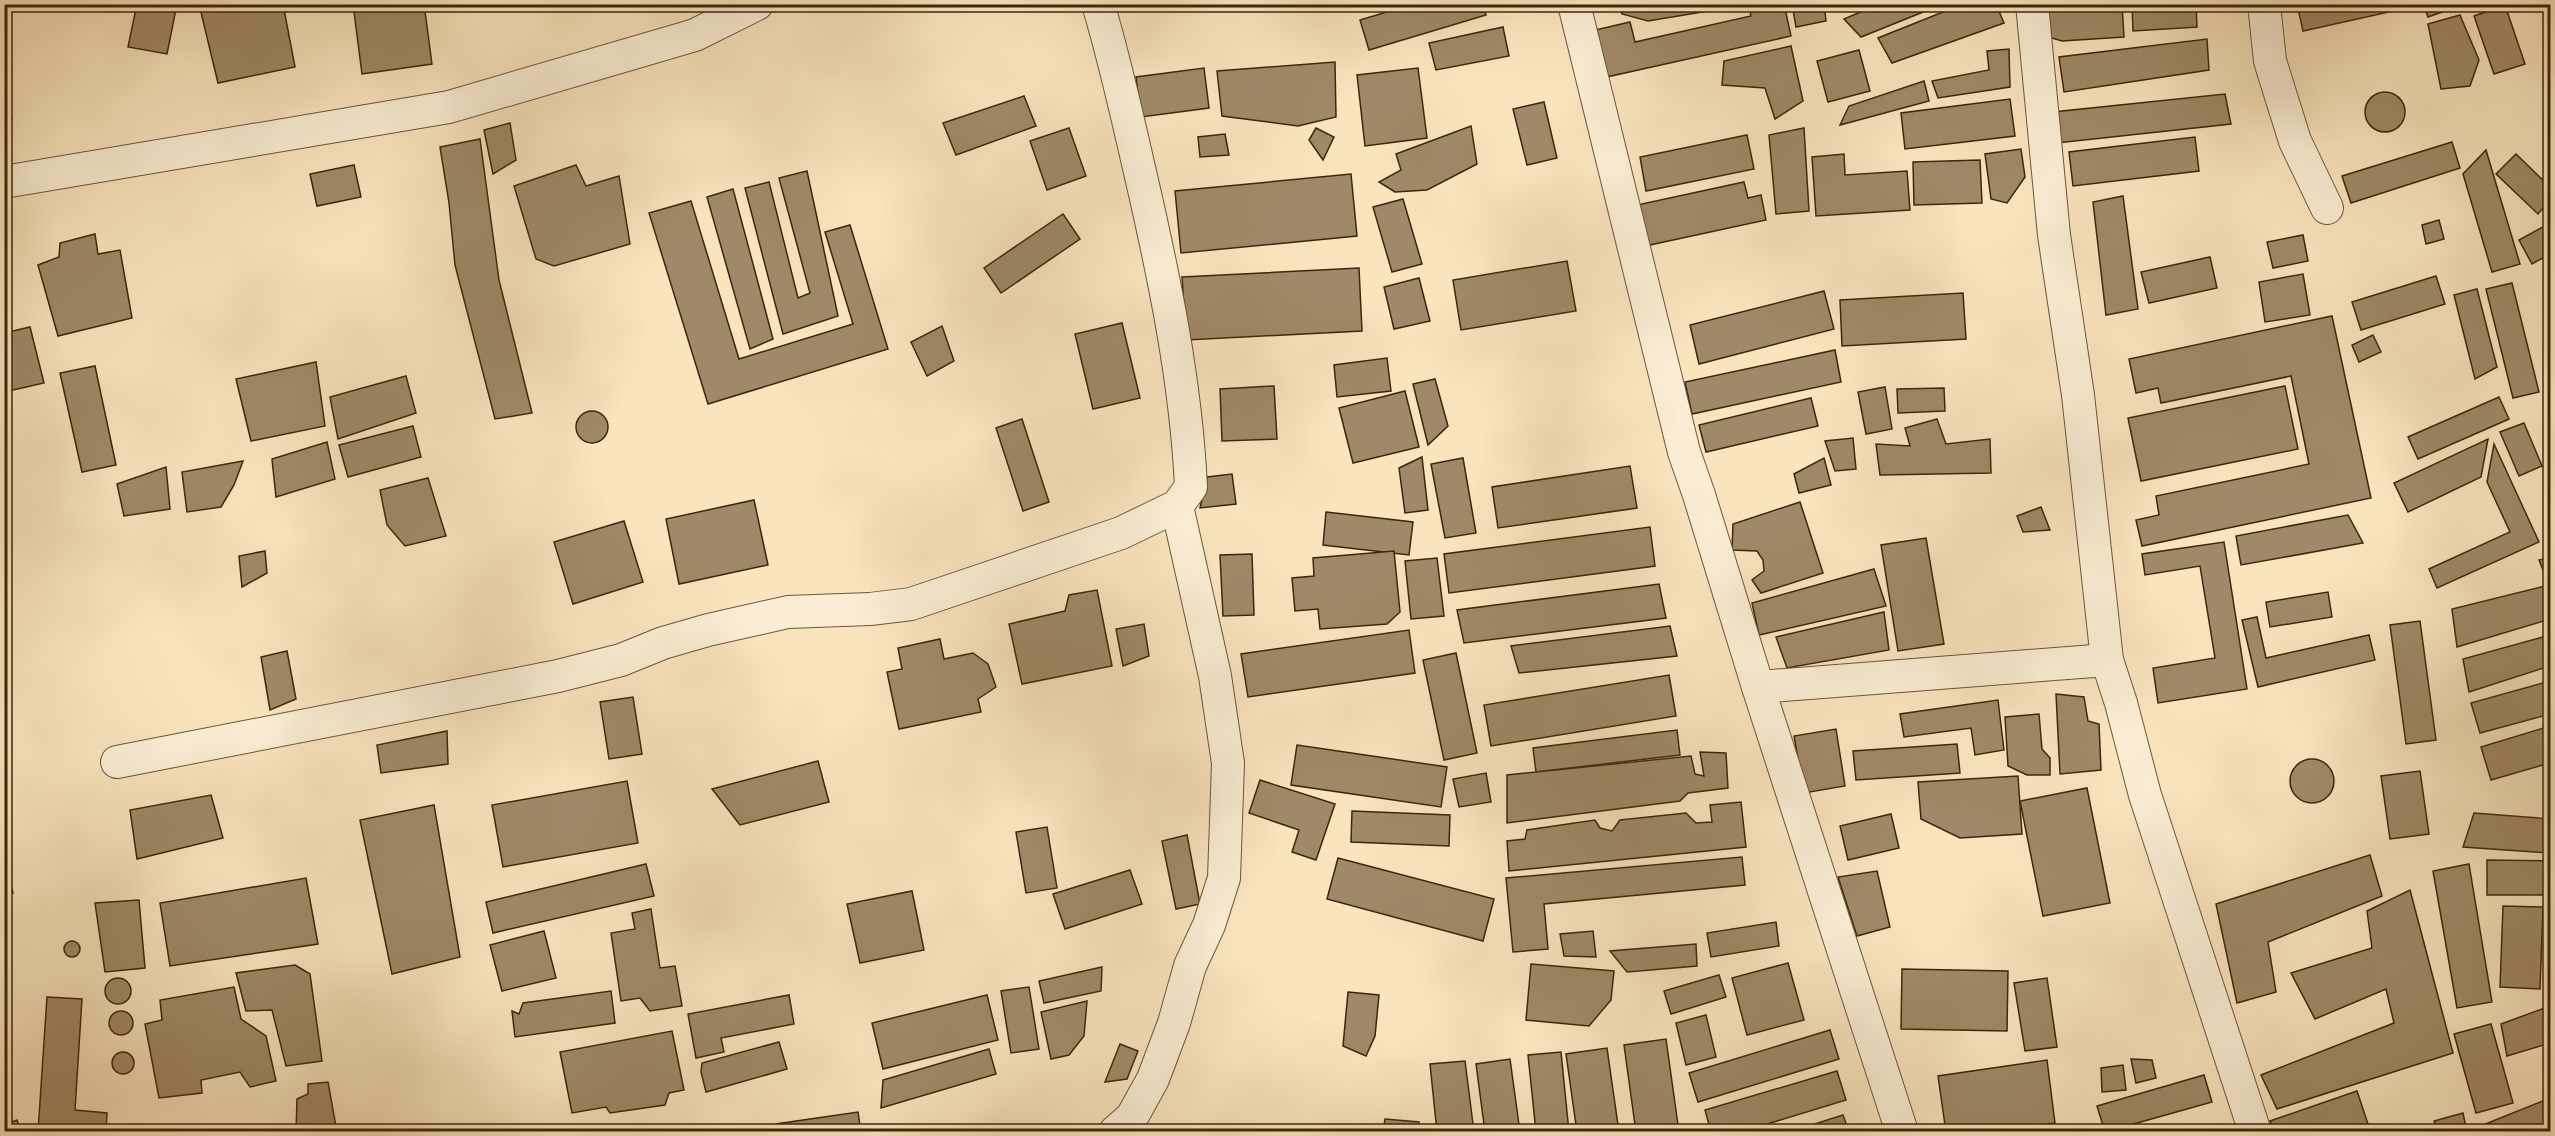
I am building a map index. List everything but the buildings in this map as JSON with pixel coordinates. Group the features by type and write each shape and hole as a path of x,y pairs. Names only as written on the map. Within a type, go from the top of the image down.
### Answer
{"street":[{"path":"4,182 448,107 695,35 757,4"},
{"path":"117,762 558,676 621,660 663,643 708,630 788,612 870,609 911,604 1121,533 1177,506 1191,487 1183,392 1159,253 1110,44 1098,4"},
{"path":"1574,4 1684,452 1902,1131"},
{"path":"2032,4 2054,235 2078,395 2107,660 2145,795 2255,1131"},
{"path":"2264,4 2270,61 2295,141 2327,208"},
{"path":"1128,1127 1154,1079 1174,1023 1190,966 1209,925 1224,878 1228,763 1215,676 1177,506"},
{"path":"1758,687 2107,660"}]}
